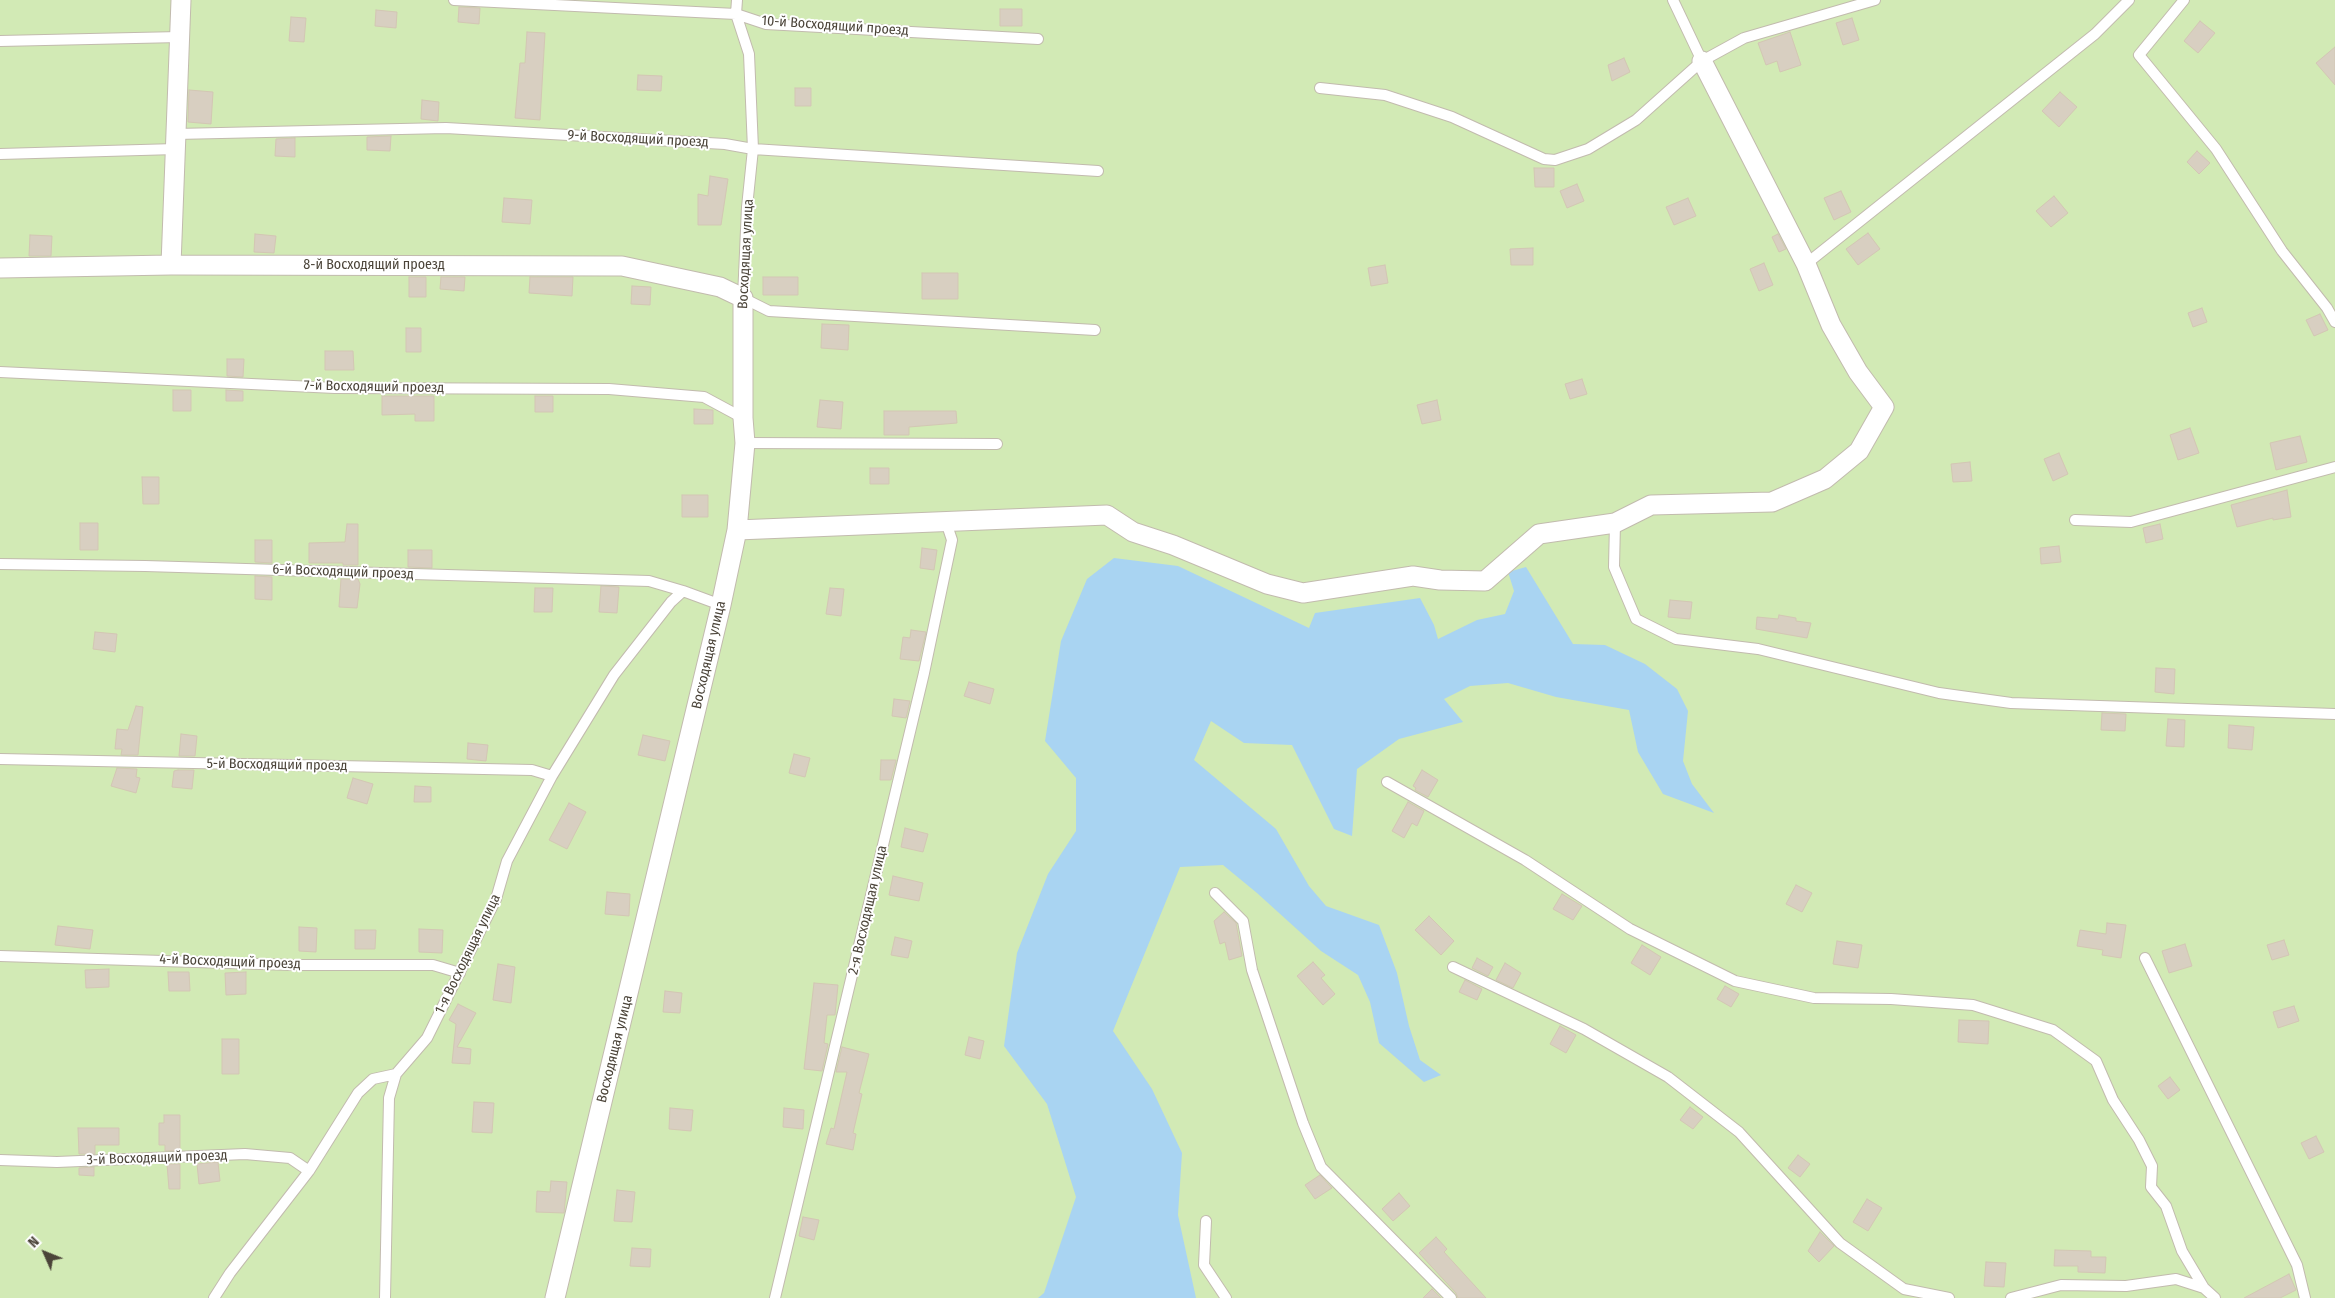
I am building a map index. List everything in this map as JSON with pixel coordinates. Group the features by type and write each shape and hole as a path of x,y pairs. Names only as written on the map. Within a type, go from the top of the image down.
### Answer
{"street":[{"path":"171,265 181,0"},
{"path":"737,530 1106,515 1133,532 1173,545 1267,584 1303,592 1412,576 1440,580 1485,580 1539,534 1615,523 1651,505 1772,502 1825,479 1859,451 1884,407 1858,372 1831,325 1806,264 1702,62"},
{"name":"8-й Восходящий проезд","path":"0,268 171,265 622,266 720,286 743,298"},
{"name":"Восходящая улица","path":"555,1298 721,605 737,530 745,443 743,418 743,298"}],"lane":[{"name":"10-й Восходящий проезд","path":"454,0 736,14 766,24 1038,39"},
{"name":"Восходящая улица","path":"737,0 736,14 749,54 753,149 747,207 743,298"},
{"path":"1673,0 1702,62"},
{"path":"1320,88 1384,95 1452,117 1544,159 1556,160 1588,149 1636,120 1702,62 1744,38 1875,0"},
{"path":"1806,264 2095,34 2129,0"},
{"path":"2184,0 2138,55 2216,150 2282,251 2327,308 2335,322"},
{"path":"0,41 180,37"},
{"name":"9-й Восходящий проезд","path":"0,154 176,142 446,128 725,144 753,149 1098,171"},
{"path":"743,298 769,312 1095,330"},
{"name":"7-й Восходящий проезд","path":"0,372 335,388 609,388 704,397 743,418"},
{"path":"745,443 997,444"},
{"path":"2076,520 2130,522 2335,467"},
{"name":"2-я Восходящая улица","path":"774,1298 924,673 952,540 946,522"},
{"path":"1615,523 1614,567 1636,619 1676,639 1758,649 1939,694 2011,703 2335,714"},
{"name":"6-й Восходящий проезд","path":"0,564 154,566 649,581 684,591"},
{"path":"684,591 721,605"},
{"name":"1-я Восходящая улица","path":"396,1074 427,1038 496,899 507,861 552,776 614,675 671,602 684,591"},
{"name":"5-й Восходящий проезд","path":"0,759 532,770 552,776"},
{"path":"1386,782 1525,860 1630,929 1735,981 1814,998 1891,999 1973,1005 2053,1030 2096,1061 2113,1100 2139,1140 2152,1166 2151,1187 2166,1206 2182,1251 2204,1288 2216,1298"},
{"path":"1216,893 1243,921 1252,970 1303,1123 1321,1167 1451,1298"},
{"name":"4-й Восходящий проезд","path":"0,956 293,964 432,965 460,973"},
{"path":"2145,958 2297,1265 2305,1298"},
{"path":"1453,967 1584,1028 1668,1077 1738,1132 1840,1243 1904,1289 1949,1298"},
{"path":"214,1298 230,1273 309,1171 358,1093 373,1079 396,1074 389,1098 385,1298"},
{"name":"3-й Восходящий проезд","path":"0,1160 57,1162 245,1154 290,1158 309,1171"},
{"path":"1206,1221 1204,1265 1226,1298"},
{"path":"2011,1298 2061,1285 2126,1286 2176,1279 2204,1288"}],"green space":[{"path":"0,0 2335,0 2335,1298 0,1298"}],"water":[{"path":"1114,558 1178,566 1309,628 1315,613 1420,598 1434,625 1438,639 1477,620 1505,614 1514,591 1508,572 1526,567 1573,644 1605,645 1645,664 1677,689 1688,711 1683,761 1692,784 1714,813 1663,794 1638,752 1629,710 1556,697 1508,683 1470,686 1444,699 1463,722 1399,739 1357,769 1352,836 1334,829 1292,745 1244,743 1211,721 1194,760 1276,829 1309,886 1326,906 1379,925 1397,973 1409,1026 1420,1060 1441,1075 1424,1082 1379,1043 1370,1002 1358,975 1321,951 1223,865 1180,867 1113,1031 1152,1089 1182,1153 1178,1215 1196,1298 1038,1298 1044,1293 1076,1197 1047,1104 1004,1046 1017,953 1048,874 1076,831 1076,778 1045,741 1061,641 1087,579"}],"building":[{"path":"459,7 480,8 479,24 458,22"},
{"path":"1000,9 1022,9 1022,26 1000,26"},
{"path":"376,10 397,12 396,28 375,26"},
{"path":"291,17 306,18 304,42 289,41"},
{"path":"1852,18 1859,40 1843,45 1836,23"},
{"path":"2200,21 2215,33 2198,53 2184,41"},
{"path":"527,32 545,33 540,120 515,118 520,63 525,63"},
{"path":"1790,32 1801,65 1780,72 1777,61 1766,65 1758,43"},
{"path":"2335,47 2335,85 2316,63"},
{"path":"1624,58 1630,72 1612,81 1608,65"},
{"path":"638,75 662,76 661,91 637,90"},
{"path":"795,88 811,88 811,106 795,106"},
{"path":"189,90 213,92 211,124 188,122"},
{"path":"2060,92 2077,107 2059,127 2042,111"},
{"path":"422,100 439,102 438,121 421,119"},
{"path":"391,136 390,151 367,150 367,137"},
{"path":"295,138 295,157 275,156 276,139"},
{"path":"2197,151 2210,163 2199,174 2187,162"},
{"path":"1534,168 1554,168 1554,187 1535,187"},
{"path":"710,176 728,179 721,225 698,225 698,194 708,196"},
{"path":"1577,184 1584,201 1567,208 1560,191"},
{"path":"1841,191 1851,212 1834,220 1824,198"},
{"path":"2054,196 2068,213 2051,227 2036,211"},
{"path":"504,198 532,200 530,224 502,222"},
{"path":"1688,198 1696,216 1674,225 1666,207"},
{"path":"1868,233 1880,249 1858,265 1846,249"},
{"path":"255,234 276,236 274,253 254,252"},
{"path":"1778,234 1786,249 1779,252 1772,237"},
{"path":"30,235 52,236 51,256 29,256"},
{"path":"1533,248 1533,265 1511,265 1510,249"},
{"path":"1764,263 1773,285 1759,291 1750,269"},
{"path":"1385,265 1388,283 1371,286 1368,268"},
{"path":"922,273 958,273 958,299 922,299"},
{"path":"409,277 426,277 426,297 409,297"},
{"path":"441,277 465,277 464,291 440,289"},
{"path":"530,277 573,277 572,296 529,293"},
{"path":"763,277 798,277 798,295 763,295"},
{"path":"632,286 651,287 650,305 631,304"},
{"path":"2202,308 2207,322 2193,327 2188,313"},
{"path":"2320,314 2328,330 2314,336 2306,320"},
{"path":"822,324 849,325 848,350 821,348"},
{"path":"406,328 421,328 421,352 406,352"},
{"path":"325,351 353,351 354,370 325,370"},
{"path":"227,359 244,359 243,377 227,376"},
{"path":"1582,379 1587,394 1570,399 1565,384"},
{"path":"173,390 191,390 191,411 173,411"},
{"path":"226,390 243,391 243,401 226,401"},
{"path":"382,396 434,396 434,421 415,421 415,414 382,415"},
{"path":"535,396 553,396 553,412 535,412"},
{"path":"820,400 843,402 841,429 817,427"},
{"path":"1437,400 1441,420 1422,424 1417,405"},
{"path":"694,409 713,410 713,424 694,424"},
{"path":"884,411 956,411 957,423 909,427 909,435 884,435"},
{"path":"2190,428 2199,453 2178,460 2170,435"},
{"path":"2300,436 2307,462 2276,470 2270,443"},
{"path":"2059,453 2068,474 2053,481 2044,459"},
{"path":"1970,462 1972,481 1953,482 1951,464"},
{"path":"870,468 889,468 889,484 870,484"},
{"path":"142,477 159,477 159,504 143,504"},
{"path":"2287,490 2291,517 2273,520 2273,518 2237,527 2231,505"},
{"path":"682,495 708,495 708,517 682,517"},
{"path":"80,523 98,523 98,550 80,550"},
{"path":"347,524 358,524 358,565 309,563 309,543 345,542"},
{"path":"2160,524 2163,539 2146,543 2143,528"},
{"path":"255,540 272,540 272,563 255,562"},
{"path":"2059,546 2061,562 2041,564 2040,548"},
{"path":"922,548 937,550 934,570 920,568"},
{"path":"408,550 432,550 432,568 408,567"},
{"path":"255,576 272,577 272,600 255,599"},
{"path":"341,579 358,579 360,584 357,608 339,607"},
{"path":"601,586 619,587 617,613 599,612"},
{"path":"535,588 553,588 552,612 534,612"},
{"path":"830,588 844,589 841,616 826,614"},
{"path":"1670,600 1692,602 1690,619 1668,617"},
{"path":"1779,615 1796,618 1796,621 1811,623 1807,638 1756,629 1757,617 1778,619"},
{"path":"911,630 926,632 919,661 900,659 903,637 910,638"},
{"path":"95,632 117,634 115,652 93,649"},
{"path":"2156,668 2175,669 2174,694 2155,692"},
{"path":"969,682 994,689 990,704 964,696"},
{"path":"894,699 910,701 906,718 892,716"},
{"path":"136,706 143,707 138,755 121,755 122,749 115,749 117,729 128,730"},
{"path":"2102,713 2126,714 2125,731 2101,730"},
{"path":"2168,719 2185,720 2184,747 2166,746"},
{"path":"2229,725 2254,727 2252,750 2228,748"},
{"path":"181,734 197,736 195,756 179,756"},
{"path":"643,735 670,741 665,761 638,755"},
{"path":"468,743 488,745 486,761 467,759"},
{"path":"794,754 810,758 805,777 789,773"},
{"path":"881,760 896,760 891,780 880,780"},
{"path":"117,768 137,769 136,777 140,778 136,793 111,786"},
{"path":"194,770 192,789 172,787 174,771"},
{"path":"1422,770 1438,780 1428,797 1415,790 1416,788 1413,786"},
{"path":"353,778 373,784 367,804 347,798"},
{"path":"415,786 431,787 431,802 414,802"},
{"path":"1408,802 1424,811 1417,826 1412,823 1404,838 1392,831"},
{"path":"569,803 586,812 567,849 549,840"},
{"path":"905,828 928,834 923,852 901,847"},
{"path":"893,876 923,883 919,901 889,895"},
{"path":"1796,885 1812,893 1802,912 1786,904"},
{"path":"607,892 630,894 629,916 605,914"},
{"path":"1562,894 1582,906 1573,920 1553,909"},
{"path":"1224,912 1236,923 1242,956 1229,960 1225,942 1220,944 1214,921"},
{"path":"1429,916 1454,941 1441,955 1415,930"},
{"path":"2107,923 2126,925 2121,958 2102,955 2103,950 2077,946 2080,930 2106,934"},
{"path":"58,926 93,930 90,949 55,945"},
{"path":"299,927 317,928 316,952 299,951"},
{"path":"419,929 443,930 442,953 419,952"},
{"path":"355,930 376,930 375,949 355,949"},
{"path":"895,937 912,941 908,958 891,955"},
{"path":"2284,940 2289,955 2272,960 2267,945"},
{"path":"1837,941 1862,945 1858,968 1833,964"},
{"path":"2185,944 2192,966 2169,973 2162,951"},
{"path":"1642,945 1661,957 1650,975 1631,963"},
{"path":"1477,958 1493,967 1488,976 1472,968"},
{"path":"1313,962 1325,975 1321,978 1335,994 1323,1005 1297,976"},
{"path":"1505,963 1521,973 1513,988 1496,980"},
{"path":"498,964 515,967 511,1003 493,1000"},
{"path":"109,969 109,987 86,988 85,970"},
{"path":"168,972 189,972 190,991 169,991"},
{"path":"246,972 246,994 226,995 225,973"},
{"path":"1465,980 1482,989 1477,1000 1459,992"},
{"path":"814,983 838,985 835,1015 827,1015 824,1043 828,1044 822,1071 804,1069"},
{"path":"1725,986 1739,994 1731,1007 1717,999"},
{"path":"665,991 682,993 680,1013 663,1012"},
{"path":"458,1004 476,1013 457,1047 471,1049 470,1064 452,1063 456,1024 449,1020"},
{"path":"2294,1006 2299,1021 2278,1028 2273,1012"},
{"path":"1959,1020 1989,1021 1988,1044 1958,1042"},
{"path":"1560,1026 1576,1035 1566,1053 1550,1044"},
{"path":"969,1037 984,1041 980,1059 965,1055"},
{"path":"222,1039 239,1039 239,1074 222,1074"},
{"path":"842,1047 869,1054 859,1093 862,1094 853,1133 856,1134 853,1150 826,1144 831,1128 834,1129 847,1072 836,1072"},
{"path":"2170,1077 2180,1090 2168,1099 2158,1086"},
{"path":"474,1102 494,1103 492,1133 472,1132"},
{"path":"1690,1107 1703,1117 1693,1129 1680,1120"},
{"path":"670,1108 693,1110 691,1131 669,1129"},
{"path":"784,1108 804,1110 803,1129 783,1127"},
{"path":"164,1115 180,1115 180,1150 165,1151 165,1145 159,1145 159,1123 164,1123"},
{"path":"78,1128 119,1128 119,1145 95,1145 95,1154 79,1154"},
{"path":"2316,1136 2324,1152 2309,1159 2301,1143"},
{"path":"1798,1155 1810,1164 1800,1177 1788,1168"},
{"path":"218,1162 220,1181 199,1184 197,1164"},
{"path":"167,1164 180,1164 180,1189 169,1189"},
{"path":"94,1167 94,1176 79,1175 79,1168"},
{"path":"1320,1175 1332,1188 1315,1199 1305,1185"},
{"path":"551,1181 567,1182 564,1213 536,1212 537,1191 550,1192"},
{"path":"617,1190 635,1192 632,1222 614,1221"},
{"path":"1399,1193 1410,1206 1393,1221 1382,1209"},
{"path":"1867,1199 1882,1208 1868,1231 1853,1222"},
{"path":"803,1217 819,1220 814,1240 799,1236"},
{"path":"1820,1232 1834,1246 1819,1262 1808,1251"},
{"path":"1436,1237 1447,1249 1444,1252 1486,1298 1458,1298 1456,1293 1419,1253"},
{"path":"632,1248 651,1249 650,1267 630,1266"},
{"path":"2055,1250 2091,1251 2091,1257 2106,1257 2105,1273 2078,1272 2078,1266 2054,1266"},
{"path":"1986,1262 2006,1263 2004,1287 1984,1286"},
{"path":"2289,1274 2296,1290 2280,1298 2244,1298"},
{"path":"1432,1289 1441,1298 1423,1298"}]}
